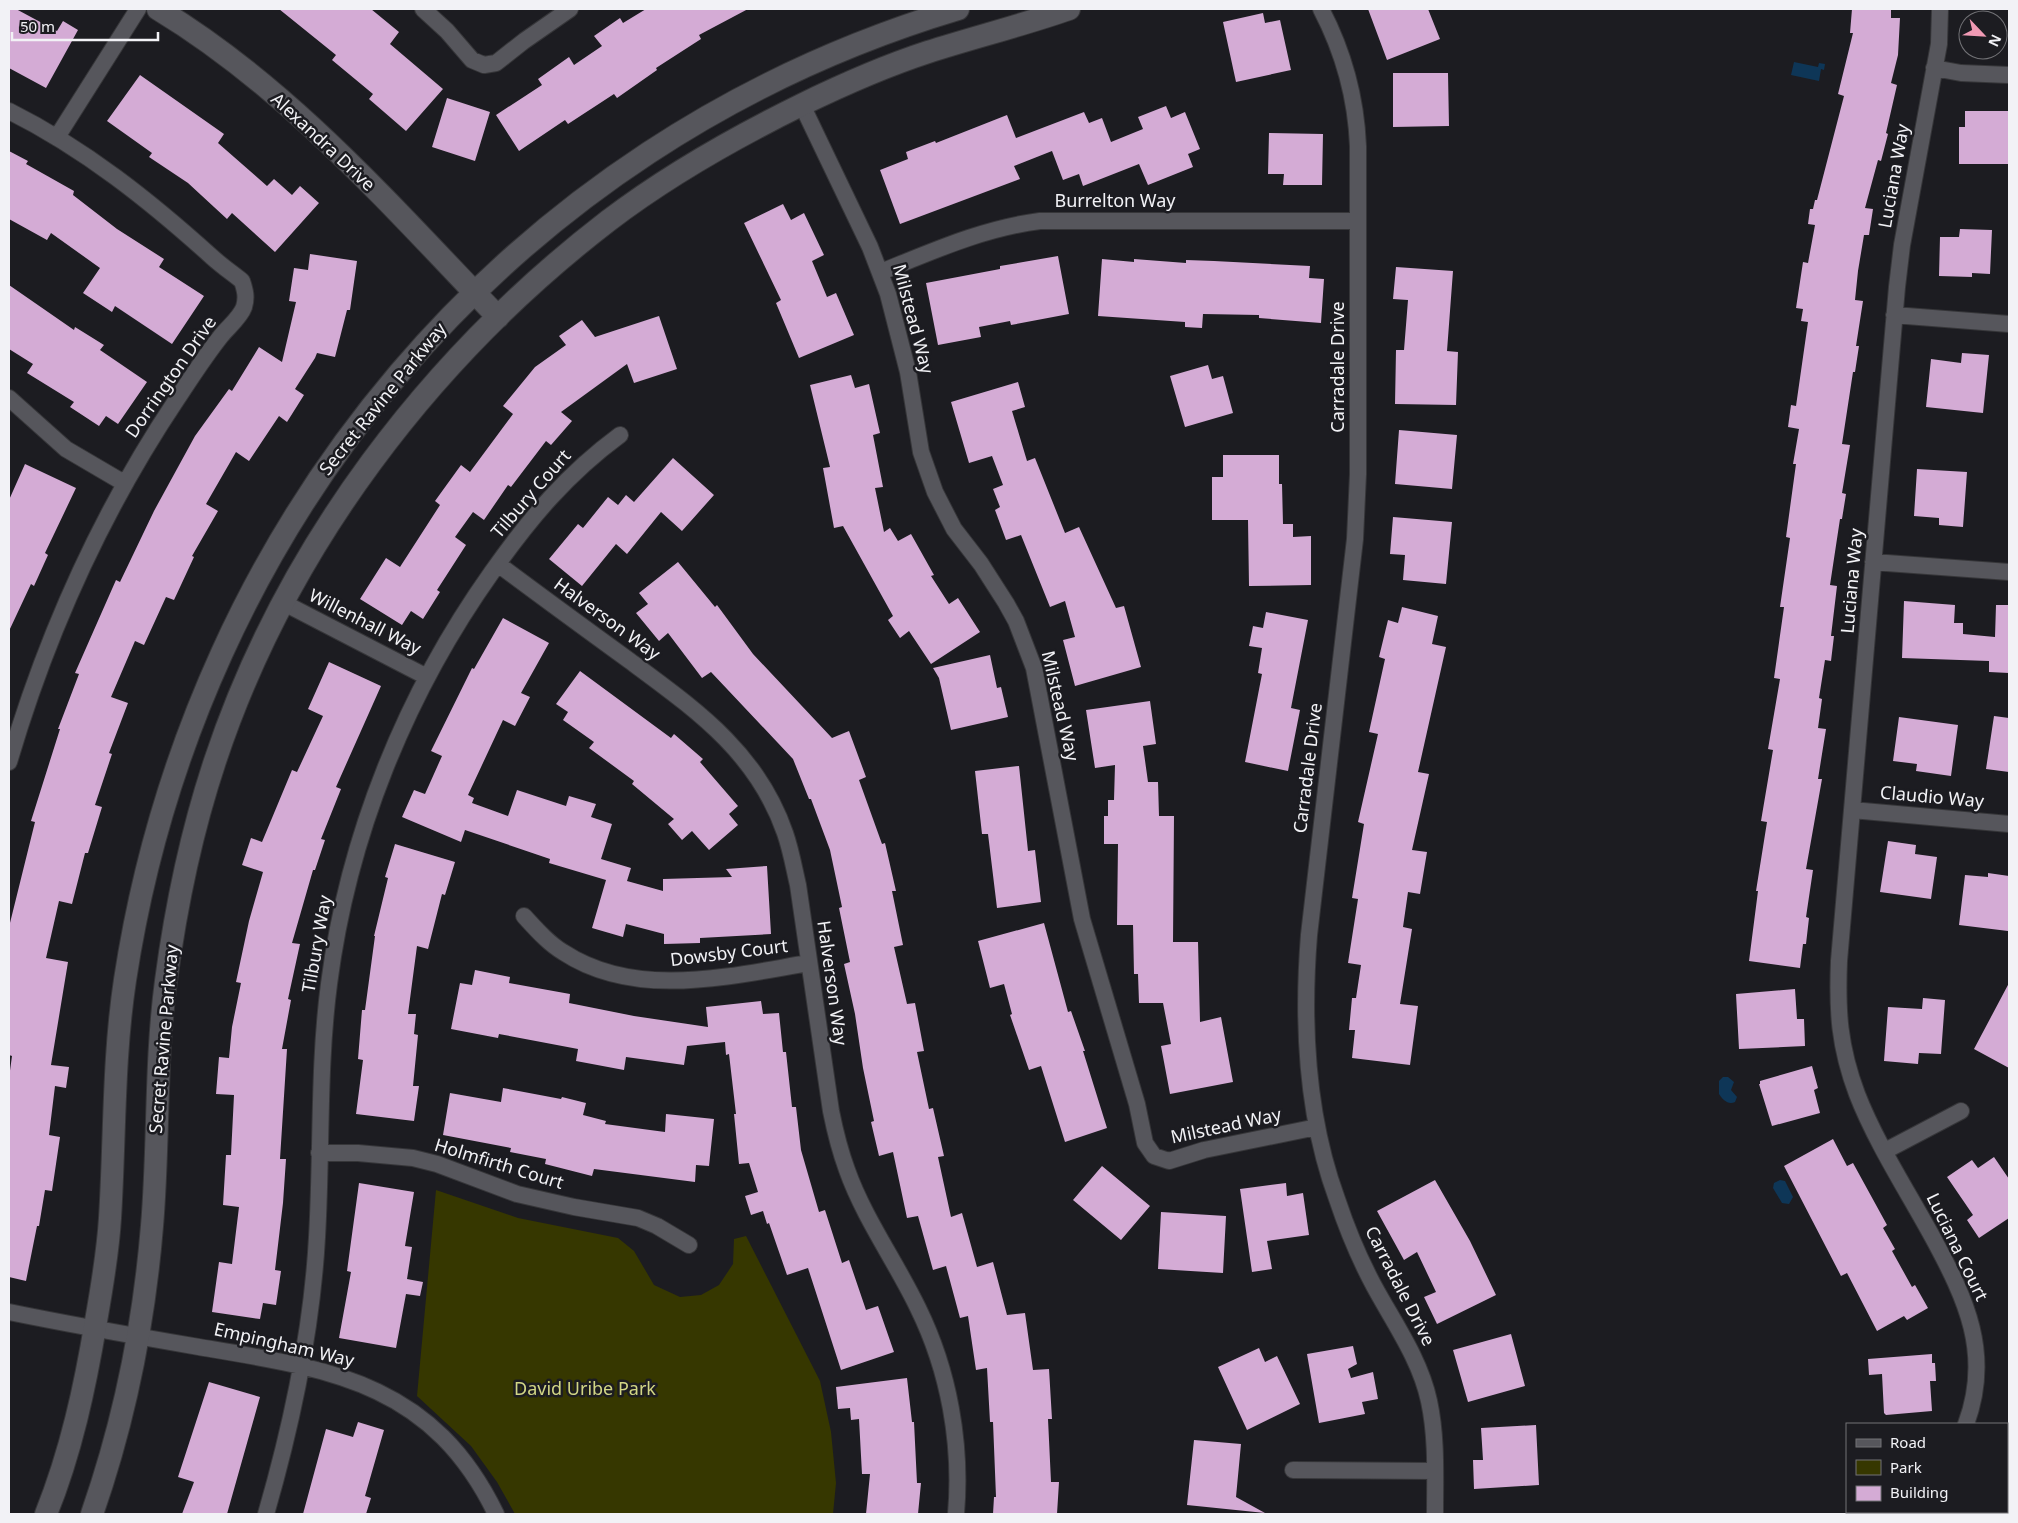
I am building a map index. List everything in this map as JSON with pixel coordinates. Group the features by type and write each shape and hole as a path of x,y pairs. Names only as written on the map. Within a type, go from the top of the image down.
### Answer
{"main road":[{"name":"Alexandra Drive","path":"158,9 227,57 305,121 498,317"},
{"name":"Secret Ravine Parkway","path":"46,1514 72,1439 88,1373 95,1329 110,1222 115,1083 124,984 145,879 184,748 230,634 283,535 354,429 440,326 542,230 586,195 686,128 737,98 874,36 958,9"},
{"name":"Secret Ravine Parkway","path":"92,1514 112,1450 138,1336 152,1225 157,1083 165,986 188,851 216,758 260,649 313,551 348,496 381,449 426,393 498,317 585,240 647,193 748,132 843,86 926,53 1069,9"},
{"path":"787,74 802,105"}],"street":[{"path":"57,137 138,9"},
{"path":"423,9 448,32 472,60 484,65 496,64 524,41 570,9"},
{"name":"Carradale Drive","path":"1321,9 1336,40 1353,94 1358,146 1357,515 1309,935 1305,990 1309,1068 1317,1127 1331,1182 1353,1242 1373,1284 1406,1341 1423,1380 1433,1421 1435,1514"},
{"name":"Luciana Way","path":"1885,1151 1868,1119 1852,1079 1842,1045 1838,1014 1839,961 1894,316 1902,245 1939,44 1940,9"},
{"path":"1934,68 1961,73 2009,75"},
{"name":"Milstead Way","path":"802,105 881,272 902,344 919,444 927,473 949,521 994,582 1010,609 1026,644 1034,668 1082,918 1136,1104 1145,1143 1154,1156 1169,1161 1204,1150 1317,1127"},
{"name":"Dorrington Drive","path":"9,111 57,137 151,203 242,281 246,295 244,308 193,375 124,483 103,524 61,615 38,672 9,762"},
{"name":"Burrelton Way","path":"881,272 974,236 1017,224 1040,221 1358,221"},
{"path":"1894,316 2009,324"},
{"path":"9,398 66,449 124,483"},
{"name":"Tilbury Court","path":"498,564 551,496 571,474 620,435"},
{"path":"1873,562 2009,572"},
{"name":"Tilbury Way","path":"266,1514 287,1435 314,1278 320,1152 320,1078 325,1011 340,918 365,823 393,749 427,677 461,618 498,564"},
{"name":"Halverson Way","path":"498,564 708,720 742,756 768,796 786,834 798,885 838,1144 859,1198 918,1308 932,1341 951,1406 958,1472 956,1514"},
{"name":"Willenhall Way","path":"284,603 427,677"},
{"name":"Claudio Way","path":"1852,810 2009,824"},
{"name":"Dowsby Court","path":"524,916 549,942 563,953 600,970 622,975 666,981 709,979 809,963"},
{"path":"1885,1151 1961,1111"},
{"name":"Luciana Court","path":"1885,1151 1948,1266 1969,1313 1975,1348 1976,1376 1974,1396 1966,1423"},
{"name":"Holmfirth Court","path":"320,1152 413,1158 437,1164 517,1194 574,1208 638,1218 674,1235 689,1245"},
{"name":"Empingham Way","path":"9,1312 300,1365 334,1373 369,1387 403,1405 441,1436 463,1460 479,1483 496,1514"},
{"path":"1293,1470 1435,1471"}],"green space":[{"name":"David Uribe Park","path":"436,1190 518,1218 618,1238 634,1251 654,1285 680,1297 701,1295 719,1285 733,1264 734,1239 746,1236 820,1381 831,1432 836,1483 833,1514 515,1514 497,1482 471,1446 417,1396"}],"water":[{"path":"1794,62 1818,67 1819,63 1825,64 1824,70 1821,69 1819,81 1791,75"},
{"path":"1723,1077 1728,1077 1734,1082 1731,1090 1737,1097 1735,1102 1730,1103 1726,1101 1719,1094 1719,1081"},
{"path":"1780,1180 1785,1181 1793,1197 1789,1204 1782,1203 1773,1188 1774,1183"}],"building":[{"path":"9,9 16,9 57,31 63,21 78,30 46,88 9,68"},
{"path":"279,9 371,9 399,32 390,44 443,89 406,131 369,99 373,94 332,60 336,55"},
{"path":"646,9 748,9 699,35 701,39 656,68 657,70 617,98 614,94 568,124 565,120 519,151 496,115 542,85 538,79 569,57 574,65 602,46 594,36 620,18 623,23"},
{"path":"1368,9 1428,9 1440,39 1387,60"},
{"path":"1852,9 1891,9 1891,18 1900,18 1898,55 1891,83 1897,85 1881,161 1878,160 1865,208 1873,209 1869,235 1864,235 1858,271 1855,300 1863,301 1856,346 1859,346 1842,444 1850,445 1842,493 1846,494 1842,519 1840,519 1830,585 1837,586 1831,636 1834,636 1831,661 1825,660 1819,698 1822,699 1818,728 1826,729 1818,779 1822,779 1806,869 1813,870 1806,917 1809,918 1806,944 1803,944 1800,968 1749,961 1758,891 1756,891 1767,822 1761,821 1773,750 1768,749 1780,679 1774,678 1784,607 1780,607 1790,538 1786,537 1796,464 1793,464 1799,429 1788,427 1791,405 1796,406 1808,322 1801,321 1803,309 1796,308 1803,262 1808,263 1815,225 1808,224 1810,209 1813,209 1815,200 1817,200 1844,96 1838,94 1853,33 1850,33"},
{"path":"1263,13 1265,23 1280,20 1291,70 1236,82 1223,22"},
{"path":"1393,73 1448,73 1449,126 1393,127"},
{"path":"140,75 224,134 218,143 267,186 274,179 292,195 300,186 319,203 275,252 232,213 227,219 188,183 149,157 152,153 107,121"},
{"path":"447,98 490,112 475,161 432,147"},
{"path":"1166,106 1171,118 1185,112 1200,149 1188,154 1193,167 1148,185 1139,164 1083,186 1079,174 1063,180 1052,151 1014,166 1020,179 900,224 880,170 908,159 906,152 935,141 936,143 1007,115 1016,138 1084,112 1089,123 1102,118 1111,142 1143,129 1138,117"},
{"path":"1965,111 2009,111 2009,164 1959,164 1959,127 1965,127"},
{"path":"1269,133 1323,134 1322,185 1283,185 1284,174 1268,174"},
{"path":"9,151 28,161 26,164 74,191 73,195 117,229 164,259 159,267 204,296 172,344 115,306 112,312 83,293 100,268 51,233 47,240 9,219"},
{"path":"783,204 791,220 804,213 824,255 812,261 827,297 836,293 854,335 799,358 776,303 781,300 744,223"},
{"path":"1960,229 1992,230 1990,274 1972,273 1972,277 1939,276 1940,237 1959,237"},
{"path":"310,254 357,261 350,310 347,310 335,357 317,353 295,389 304,395 287,422 279,416 249,461 236,452 206,504 218,511 192,556 194,557 174,600 166,597 144,645 135,641 111,697 128,703 109,753 112,754 95,805 102,807 88,853 85,853 72,904 59,901 46,958 68,962 51,1065 69,1067 66,1088 55,1086 49,1135 60,1137 52,1191 45,1190 26,1281 9,1277 9,1078 12,1056 9,1055 9,927 35,822 31,821 60,729 58,729 79,674 75,673 116,580 120,582 154,511 195,436 229,389 232,391 259,347 282,362 296,302 289,301 294,268 308,270"},
{"path":"1058,256 1069,314 1011,325 1010,321 979,327 981,337 938,345 926,283 1000,269 1000,266"},
{"path":"1102,259 1134,262 1134,259 1186,263 1186,260 1310,266 1309,278 1324,279 1321,323 1259,318 1259,315 1203,314 1202,328 1185,327 1185,322 1098,316"},
{"path":"1396,267 1453,271 1447,351 1458,352 1456,405 1395,404 1396,350 1404,350 1408,300 1393,299"},
{"path":"9,285 74,330 75,327 104,345 100,350 147,382 118,424 106,416 99,426 70,407 74,402 27,373 33,364 9,349"},
{"path":"659,316 677,369 634,383 627,364 561,412 572,421 551,445 546,441 511,487 508,485 484,520 473,512 455,537 466,545 437,590 440,592 423,619 411,611 402,625 360,599 386,558 400,567 440,505 435,501 461,465 470,472 513,414 503,406 535,367 566,345 559,336 582,320 595,337"},
{"path":"1962,353 1989,355 1983,413 1926,407 1931,359 1961,363"},
{"path":"1208,365 1212,379 1223,376 1233,413 1185,427 1170,376"},
{"path":"851,375 855,388 869,384 880,433 873,435 883,487 875,488 884,532 890,528 898,541 911,534 934,575 931,576 949,604 958,598 980,632 931,664 909,631 900,638 888,620 893,616 843,526 834,528 823,468 830,467 810,385"},
{"path":"1018,382 1025,407 1012,411 1027,461 1035,458 1065,533 1079,527 1116,608 1124,606 1141,667 1075,686 1063,640 1075,637 1065,601 1050,607 1021,535 1006,540 995,510 1000,507 993,489 1003,485 992,456 969,463 951,402"},
{"path":"1399,430 1457,435 1452,489 1395,484"},
{"path":"1223,455 1279,455 1279,484 1282,484 1283,524 1293,524 1293,537 1311,536 1311,585 1249,586 1248,520 1212,520 1212,477 1223,477"},
{"path":"673,458 714,495 682,531 661,512 627,554 616,544 582,586 549,559 578,524 583,528 608,497 618,505 626,495 634,502"},
{"path":"25,464 76,488 45,553 48,555 34,586 31,584 9,631 9,500"},
{"path":"1917,469 1967,472 1963,527 1939,525 1939,518 1914,516"},
{"path":"1393,517 1452,522 1446,584 1403,580 1405,555 1390,554"},
{"path":"678,562 715,607 717,605 753,654 832,738 849,731 866,777 859,780 882,844 885,843 896,891 892,891 903,945 894,947 907,1004 915,1003 924,1051 917,1052 929,1109 933,1108 944,1156 938,1157 951,1217 962,1213 977,1267 993,1262 1007,1315 1025,1313 1033,1370 1049,1369 1052,1419 1048,1419 1051,1482 1059,1482 1057,1514 993,1514 994,1497 996,1497 993,1422 990,1422 987,1368 976,1370 968,1316 960,1318 946,1266 933,1270 918,1216 907,1218 893,1152 879,1156 871,1122 874,1121 863,1068 855,1014 844,964 850,962 839,908 842,907 830,850 811,799 809,799 793,759 711,672 702,678 668,633 659,641 636,613 648,604 639,593"},
{"path":"1904,601 1955,605 1954,623 1963,623 1963,634 1995,637 1996,605 2009,605 2009,673 1989,672 1989,661 1902,658"},
{"path":"1402,607 1438,616 1432,644 1446,647 1418,772 1429,774 1412,850 1427,852 1420,894 1408,892 1403,927 1412,929 1400,1004 1418,1006 1410,1065 1352,1058 1355,1030 1349,1030 1352,998 1356,998 1361,965 1348,963 1358,899 1352,898 1364,824 1358,822 1378,734 1369,732 1385,659 1379,657 1388,620 1398,623"},
{"path":"1266,612 1308,620 1291,708 1300,710 1288,771 1245,762 1262,674 1258,673 1262,648 1249,646 1253,626 1263,628"},
{"path":"503,618 549,643 521,693 530,697 515,726 503,720 468,795 474,798 472,803 508,816 517,790 566,806 569,796 596,804 591,817 612,824 601,859 631,868 627,881 663,891 663,879 732,877 726,869 767,866 771,934 700,938 700,943 664,944 664,934 626,924 623,937 592,928 606,880 549,863 550,859 465,830 461,842 402,817 414,790 425,794 442,756 431,751 472,668 474,669"},
{"path":"990,655 997,688 1001,687 1008,717 951,730 939,678 933,668"},
{"path":"329,662 381,686 336,787 341,789 321,839 325,840 315,870 313,870 292,943 300,944 288,999 291,1000 282,1049 287,1049 280,1159 286,1159 275,1270 281,1271 276,1305 263,1303 260,1319 212,1312 219,1262 232,1264 239,1207 223,1205 226,1155 231,1155 234,1095 216,1094 219,1057 229,1058 232,1027 241,983 236,982 249,921 263,872 242,865 251,838 262,842 292,770 297,772 323,716 308,709"},
{"path":"580,671 671,738 674,734 703,759 700,762 738,806 729,814 738,825 709,850 692,831 682,840 668,824 674,819 632,784 634,781 589,748 594,742 563,720 568,712 556,704"},
{"path":"1150,701 1156,744 1143,746 1148,782 1158,782 1159,816 1174,816 1173,942 1198,942 1200,1022 1221,1017 1233,1082 1170,1094 1161,1046 1171,1044 1163,1003 1139,1003 1138,974 1134,974 1133,925 1117,925 1118,844 1104,844 1104,816 1108,816 1108,800 1114,800 1115,765 1095,768 1086,710"},
{"path":"1994,716 2009,718 2009,772 1986,769"},
{"path":"1899,717 1958,725 1951,776 1916,771 1917,764 1893,761"},
{"path":"1019,766 1028,851 1035,850 1041,902 997,908 988,834 982,834 975,771"},
{"path":"1888,841 1916,845 1915,854 1937,857 1931,899 1880,892"},
{"path":"395,844 455,862 445,895 442,894 428,949 417,946 408,1014 416,1014 414,1034 418,1035 413,1086 419,1086 414,1121 356,1114 363,1060 358,1059 362,1010 365,1010 374,936 388,878 385,877"},
{"path":"1988,873 2009,876 2008,931 1959,925 1965,875 1988,877"},
{"path":"1044,923 1068,1012 1071,1011 1085,1051 1083,1051 1107,1128 1065,1142 1041,1066 1029,1070 1010,1015 1012,1014 1004,984 990,988 978,941"},
{"path":"475,970 510,977 509,983 570,994 569,1003 634,1016 708,1027 706,1007 761,1001 763,1014 779,1013 783,1052 786,1052 792,1107 796,1107 801,1150 819,1212 825,1210 842,1263 849,1260 866,1310 878,1306 894,1352 841,1370 808,1268 787,1275 763,1211 751,1215 745,1196 758,1192 749,1163 739,1164 734,1114 736,1114 729,1054 726,1055 725,1042 687,1046 684,1065 626,1057 624,1070 576,1061 578,1049 499,1034 498,1038 451,1029 460,983 472,985"},
{"path":"2009,983 2009,1068 1974,1049"},
{"path":"1795,989 1797,1019 1804,1019 1805,1046 1739,1049 1736,994"},
{"path":"1923,998 1945,1000 1941,1054 1919,1053 1918,1064 1884,1061 1888,1007 1922,1009"},
{"path":"1812,1066 1818,1088 1814,1090 1820,1113 1772,1126 1759,1084 1760,1081"},
{"path":"503,1088 561,1099 562,1097 586,1103 583,1115 606,1121 605,1124 665,1132 666,1114 714,1119 709,1166 696,1165 695,1182 594,1169 592,1176 545,1164 546,1159 510,1152 511,1148 443,1135 450,1093 501,1102"},
{"path":"1833,1139 1847,1166 1853,1163 1887,1225 1883,1228 1895,1249 1892,1251 1912,1287 1915,1285 1928,1308 1907,1320 1904,1316 1877,1331 1847,1273 1841,1276 1784,1166"},
{"path":"1994,1157 2009,1179 2009,1218 1979,1238 1967,1220 1973,1215 1947,1177 1972,1160 1978,1168"},
{"path":"1102,1166 1150,1206 1121,1240 1073,1200"},
{"path":"1435,1180 1470,1241 1496,1295 1437,1324 1424,1297 1436,1292 1417,1252 1404,1260 1377,1211"},
{"path":"359,1183 414,1192 405,1246 412,1247 407,1279 423,1282 420,1296 406,1294 396,1348 339,1338 351,1272 347,1271"},
{"path":"1286,1183 1287,1196 1303,1193 1309,1235 1267,1241 1272,1269 1252,1272 1240,1189"},
{"path":"1161,1212 1226,1216 1223,1273 1158,1269"},
{"path":"1511,1334 1525,1386 1468,1402 1453,1350"},
{"path":"1353,1346 1357,1364 1348,1369 1351,1378 1373,1372 1378,1399 1362,1402 1365,1414 1319,1423 1307,1354"},
{"path":"1259,1348 1265,1362 1277,1356 1300,1404 1247,1430 1218,1367"},
{"path":"1932,1354 1932,1363 1935,1363 1936,1381 1930,1381 1932,1411 1886,1415 1884,1413 1882,1374 1869,1375 1868,1359"},
{"path":"907,1378 912,1422 914,1422 917,1483 921,1483 918,1514 866,1514 870,1474 862,1474 859,1419 851,1420 850,1408 838,1409 836,1387"},
{"path":"209,1382 260,1397 227,1514 182,1514 194,1482 178,1477"},
{"path":"358,1422 384,1430 365,1496 371,1498 366,1514 303,1514 326,1429 353,1437"},
{"path":"1536,1425 1539,1485 1474,1489 1473,1460 1483,1460 1481,1428"},
{"path":"1194,1440 1241,1444 1236,1497 1265,1513 1187,1505"}]}
